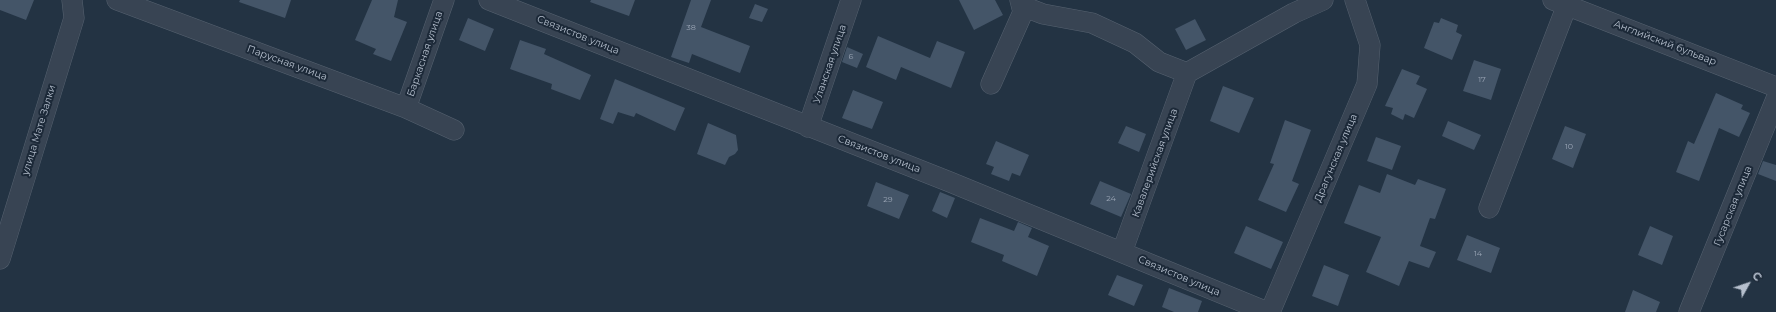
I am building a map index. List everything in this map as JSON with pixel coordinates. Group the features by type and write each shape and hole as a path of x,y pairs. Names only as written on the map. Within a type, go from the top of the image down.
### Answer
{"street":[{"name":"улица Мате Залки","path":"0,259 74,18 72,0"},
{"name":"Парусная улица","path":"117,0 406,108 454,130"},
{"name":"Баркасная улица","path":"406,108 444,0"},
{"name":"Связистов улица","path":"489,0 1122,252 1267,312"},
{"name":"Уланская улица","path":"808,127 851,0"},
{"path":"992,84 1022,6 1043,14 1092,23 1135,43 1160,62 1187,73 1294,12 1323,0"},
{"name":"Драгунская улица","path":"1270,312 1367,84 1370,45 1355,0"},
{"path":"1489,208 1563,2"},
{"name":"Английский бульвар","path":"1563,2 1776,86"},
{"name":"Кавалерийская улица","path":"1122,252 1187,73"},
{"name":"Гусарская улица","path":"1689,312 1776,99"}],"building":[{"path":"0,0 34,0 26,20 0,10"},
{"path":"240,0 291,0 285,18 239,2"},
{"path":"372,0 398,0 394,17 407,22 391,61 373,54 376,49 355,40"},
{"path":"591,0 635,0 629,16 590,2"},
{"path":"691,0 711,0 701,27 750,46 740,73 692,54 689,63 671,57"},
{"path":"959,0 995,0 1003,15 974,30"},
{"path":"755,4 768,9 762,22 749,18"},
{"path":"468,18 494,29 485,51 459,40"},
{"path":"1441,18 1458,25 1456,32 1462,35 1452,60 1424,48 1434,22 1439,23"},
{"path":"1195,19 1206,40 1186,50 1175,29"},
{"path":"878,36 930,58 937,41 965,52 951,88 901,67 896,80 866,67"},
{"path":"520,40 546,49 544,54 591,75 580,100 551,89 552,84 510,69"},
{"path":"847,47 863,54 857,68 842,62"},
{"path":"1474,60 1501,69 1491,100 1463,91"},
{"path":"1402,69 1420,76 1416,84 1427,89 1414,118 1405,114 1403,120 1391,114 1393,108 1385,106"},
{"path":"615,79 685,108 675,131 636,113 634,117 618,112 613,124 600,119"},
{"path":"1223,86 1254,98 1239,133 1210,121"},
{"path":"853,90 883,102 872,129 842,118"},
{"path":"1716,93 1743,105 1741,109 1750,113 1739,137 1719,128 1699,181 1676,172 1688,141 1694,144"},
{"path":"1285,120 1311,130 1292,181 1299,184 1286,212 1258,200 1274,164 1270,163"},
{"path":"1448,121 1481,135 1474,150 1442,136"},
{"path":"708,123 736,135 738,150 735,154 729,157 725,165 697,154"},
{"path":"1126,126 1146,134 1139,152 1118,143"},
{"path":"1565,126 1586,134 1573,168 1552,159"},
{"path":"1376,137 1401,146 1392,170 1367,161"},
{"path":"996,141 1029,155 1020,176 1012,173 1009,181 991,174 994,167 986,164"},
{"path":"1763,161 1776,165 1776,181 1758,174"},
{"path":"1387,174 1415,185 1418,179 1446,189 1435,219 1430,218 1420,246 1436,252 1429,268 1409,261 1399,286 1366,272 1381,237 1344,223 1359,185 1380,193"},
{"path":"1100,181 1131,194 1121,217 1090,204"},
{"path":"876,182 909,195 899,219 867,206"},
{"path":"940,192 955,198 947,218 932,211"},
{"path":"980,218 1014,231 1018,222 1032,228 1028,237 1049,246 1037,276 1002,261 1004,255 971,242"},
{"path":"1246,226 1283,242 1271,269 1234,253"},
{"path":"1650,226 1673,236 1662,265 1638,255"},
{"path":"1467,235 1500,248 1491,273 1457,260"},
{"path":"1324,265 1349,275 1338,306 1312,296"},
{"path":"1117,275 1143,285 1134,306 1108,295"},
{"path":"1169,288 1202,301 1198,312 1174,312 1162,307"},
{"path":"1633,290 1660,302 1656,312 1625,312"}]}
